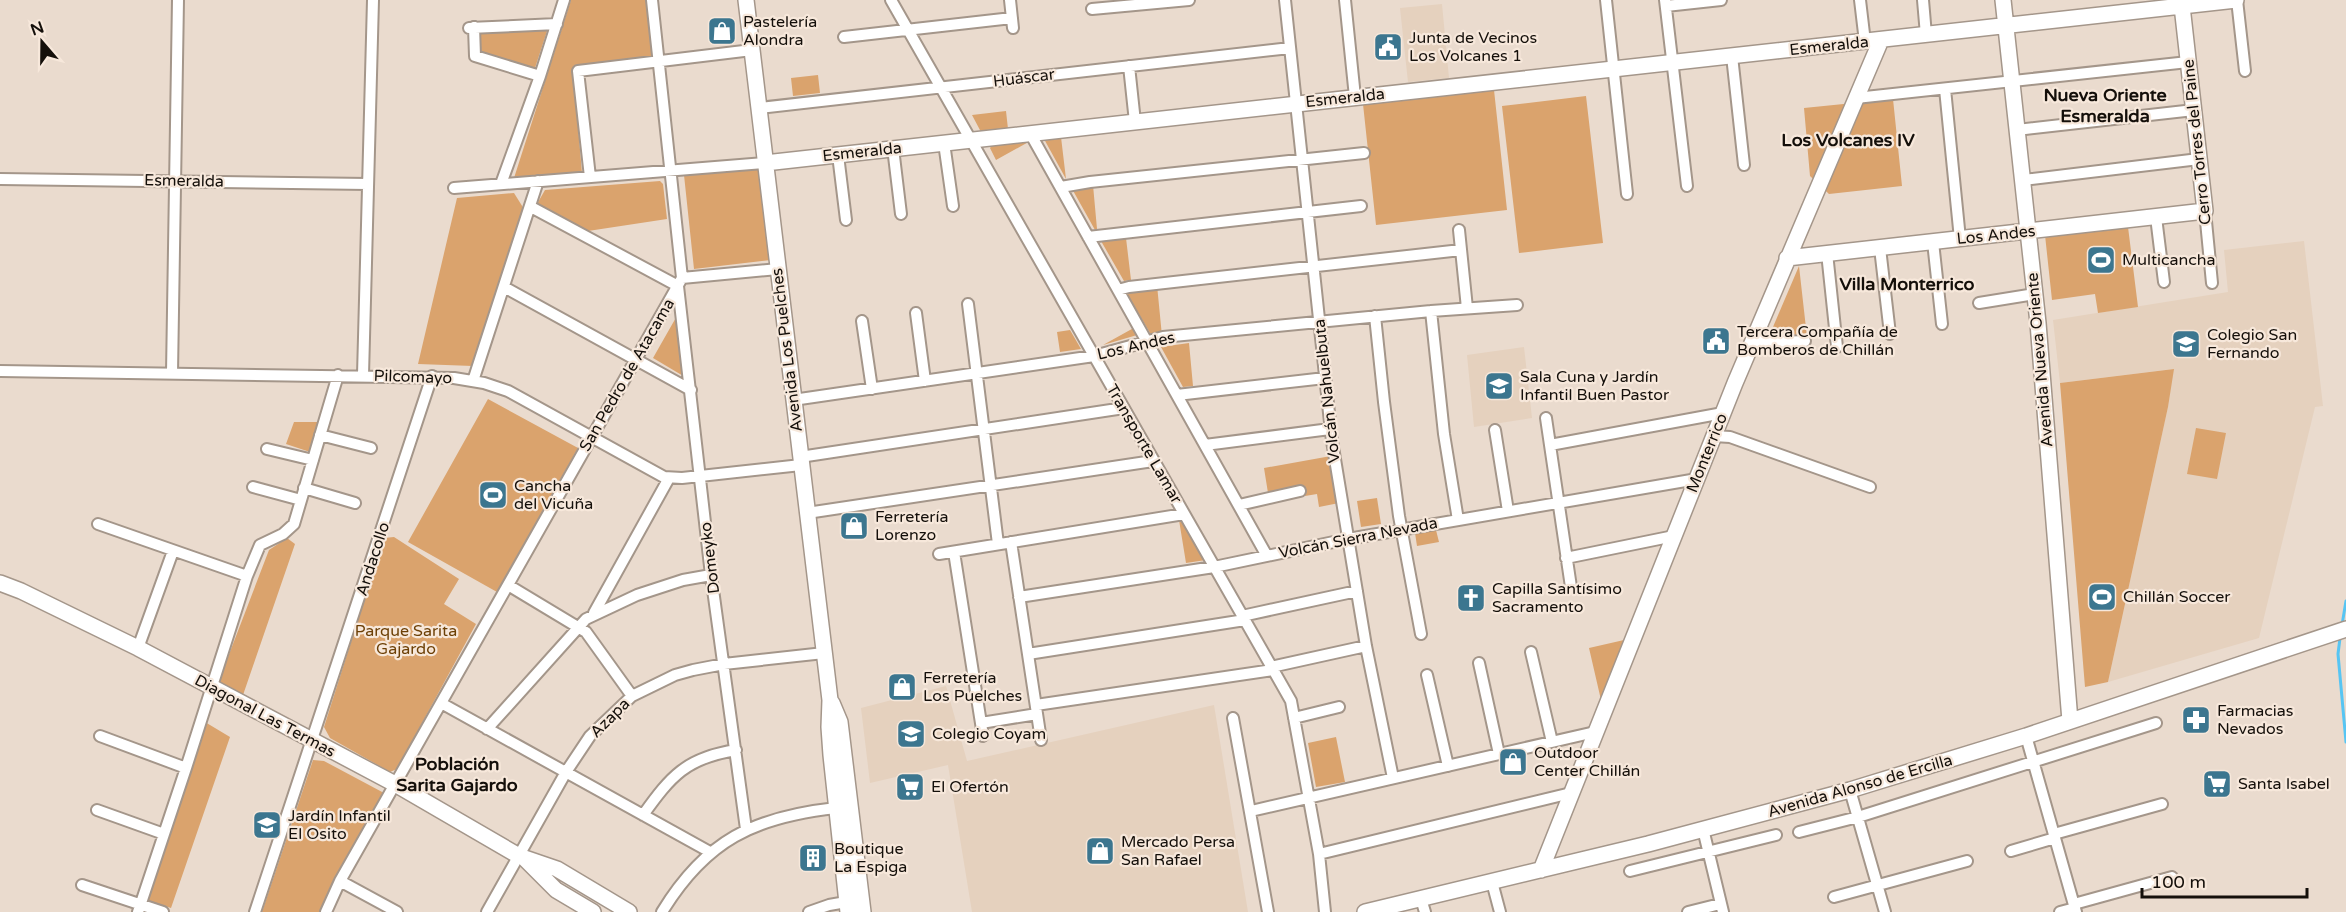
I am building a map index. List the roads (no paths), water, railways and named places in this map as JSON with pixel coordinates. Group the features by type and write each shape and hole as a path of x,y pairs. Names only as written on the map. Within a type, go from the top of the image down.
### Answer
{"street":[{"path":"171,373 178,0"},
{"path":"363,375 373,0"},
{"path":"501,184 540,76 564,0"},
{"name":"Domeyko","path":"652,0 671,170 690,390 711,575 746,829"},
{"name":"Avenida Los Puelches","path":"746,0 830,700 829,727 836,808 855,906"},
{"name":"Transporte Lamar","path":"891,0 1291,701 1319,854 1325,912"},
{"path":"844,38 908,30 1012,23 1010,0"},
{"path":"1092,9 1189,0"},
{"name":"Volcán Nahuelbuta","path":"1285,0 1330,429 1365,646 1393,778"},
{"path":"1345,0 1355,97"},
{"path":"1606,0 1627,194"},
{"path":"1687,186 1666,3 1721,0"},
{"path":"1860,0 1865,42"},
{"path":"1923,0 1926,35"},
{"name":"Avenida Nueva Oriente","path":"2002,0 2035,294 2070,721"},
{"path":"2236,0 2245,70"},
{"name":"Esmeralda","path":"454,188 765,163 1865,42 2182,3 2236,0"},
{"name":"Cerro Torres del Paine","path":"2182,3 2212,283"},
{"path":"540,76 475,56 471,27 557,24"},
{"name":"Monterrico","path":"1541,870 1723,413 1881,40"},
{"name":"Huáscar","path":"759,108 1290,48"},
{"path":"590,177 578,71 752,50"},
{"path":"1732,56 1744,165"},
{"path":"1856,98 2188,62"},
{"path":"1129,66 1135,122"},
{"path":"1945,89 1960,239"},
{"path":"2017,130 2194,110"},
{"path":"1030,133 1267,556"},
{"path":"944,143 954,206"},
{"path":"893,148 901,214"},
{"path":"1061,187 1364,153"},
{"path":"838,155 846,220"},
{"path":"2023,180 2199,159"},
{"name":"Esmeralda","path":"0,179 368,184"},
{"path":"473,381 538,181"},
{"path":"1088,237 1361,206"},
{"path":"531,207 680,282 778,268"},
{"name":"Los Andes","path":"1787,258 2205,211"},
{"path":"2156,217 2164,282"},
{"path":"1459,230 1467,308"},
{"path":"1933,242 1942,324"},
{"path":"1880,248 1890,334"},
{"path":"1118,290 1461,250"},
{"path":"1827,253 1837,347"},
{"name":"San Pedro de Atacama","path":"326,912 340,881 680,282"},
{"path":"504,287 690,390"},
{"path":"1979,303 2035,294"},
{"path":"968,304 998,544"},
{"name":"Los Andes","path":"793,400 1094,356 1148,343 1162,337 1517,305"},
{"path":"1431,311 1444,434 1458,520"},
{"path":"916,313 925,381"},
{"path":"1375,316 1386,422 1402,530 1421,634"},
{"path":"862,321 872,389"},
{"path":"1752,343 1805,341"},
{"name":"Pilcomayo","path":"0,371 432,376 473,381 515,394 669,478 701,476 800,461 984,429 1124,408"},
{"path":"139,908 247,576 262,542 280,535 294,524 338,375"},
{"name":"Andacollo","path":"255,912 432,376"},
{"path":"1177,395 1325,378"},
{"path":"1550,445 1723,413"},
{"path":"1546,418 1571,587"},
{"path":"1205,445 1330,429"},
{"path":"1495,430 1508,511"},
{"path":"320,435 371,448"},
{"path":"1714,436 1730,437 1870,487"},
{"path":"267,449 313,460"},
{"path":"807,513 1153,461"},
{"path":"594,614 669,478"},
{"name":"Volcán Sierra Nevada","path":"1019,597 1214,567 1348,539 1697,479"},
{"path":"253,487 301,500"},
{"path":"304,488 355,503"},
{"path":"1239,506 1299,491"},
{"path":"939,554 1184,514"},
{"path":"98,524 247,576"},
{"path":"1566,558 1674,536"},
{"path":"1011,542 1041,740"},
{"path":"138,648 173,551"},
{"path":"954,552 983,736"},
{"path":"487,729 578,626 594,614 655,589 683,580 711,575"},
{"name":"Diagonal Las Termas","path":"0,583 138,648 395,784 522,857 557,868 629,912"},
{"path":"508,585 586,632 632,696"},
{"path":"1028,654 1243,618 1356,591"},
{"name":"Avenida Alonso de Ercilla","path":"1365,912 1423,905 1492,882 1850,790 2026,736 2340,631"},
{"path":"981,723 1036,710 1272,669 1365,646"},
{"path":"1532,652 1552,742"},
{"name":"Azapa","path":"487,912 522,857 566,772 590,736 632,696 675,675 724,664 824,653"},
{"path":"1479,663 1499,754"},
{"path":"1426,675 1448,766"},
{"name":"Avenida Los Puelches","path":"830,700 840,722 855,906"},
{"path":"441,703 710,852"},
{"path":"1294,718 1339,707"},
{"path":"1233,718 1268,912"},
{"path":"1799,832 1858,817 2156,723"},
{"path":"1251,811 1596,732"},
{"path":"100,736 186,768"},
{"path":"2026,736 2075,908"},
{"path":"643,814 666,782 692,762 736,750"},
{"path":"1850,790 1885,912"},
{"path":"1319,854 1571,793"},
{"path":"2011,851 2162,804"},
{"path":"662,912 676,889 694,867 710,852 746,829 791,814 836,808"},
{"path":"97,810 164,834"},
{"path":"1688,912 1721,908 1703,829"},
{"path":"1630,871 1776,835"},
{"name":"Diagonal Las Termas","path":"522,857 556,890 593,912"},
{"path":"1834,897 1967,861"},
{"path":"2060,912 2172,877"},
{"path":"340,881 397,912"},
{"path":"1492,882 1500,912"},
{"path":"82,885 139,908 163,912"},
{"path":"808,912 855,906"}],"waterway":[{"path":"2342,625 2346,601"},
{"path":"2340,638 2338,654 2346,742"}],"place":[{"name":"Pastelería Alondra","path":"722,31"},
{"name":"Junta de Vecinos Los Volcanes 1","path":"1388,47"},
{"name":"Multicancha","path":"2101,260"},
{"name":"Tercera Compañía de Bomberos de Chillán","path":"1716,341"},
{"name":"Colegio San Fernando","path":"2186,344"},
{"name":"Sala Cuna y Jardín Infantil Buen Pastor","path":"1499,386"},
{"name":"Cancha del Vicuña","path":"493,495"},
{"name":"Ferretería Lorenzo","path":"854,526"},
{"name":"Chillán Soccer","path":"2102,597"},
{"name":"Capilla Santísimo Sacramento","path":"1471,598"},
{"name":"Ferretería Los Puelches","path":"902,687"},
{"name":"Farmacias Nevados","path":"2196,720"},
{"name":"Colegio Coyam","path":"911,734"},
{"name":"Outdoor Center Chillán","path":"1513,762"},
{"name":"Santa Isabel","path":"2217,784"},
{"name":"El Ofertón","path":"910,787"},
{"name":"Jardín Infantil El Osito","path":"267,825"},
{"name":"Mercado Persa San Rafael","path":"1100,851"},
{"name":"Boutique La Espiga","path":"813,858"}],"district":[{"name":"Nueva Oriente Esmeralda","path":"2105,106"},
{"name":"Los Volcanes IV","path":"1848,140"},
{"name":"Villa Monterrico","path":"1907,284"},
{"name":"Población Sarita Gajardo","path":"457,774"}],"park label":[{"name":"Parque Sarita Gajardo","path":"406,640"}]}
